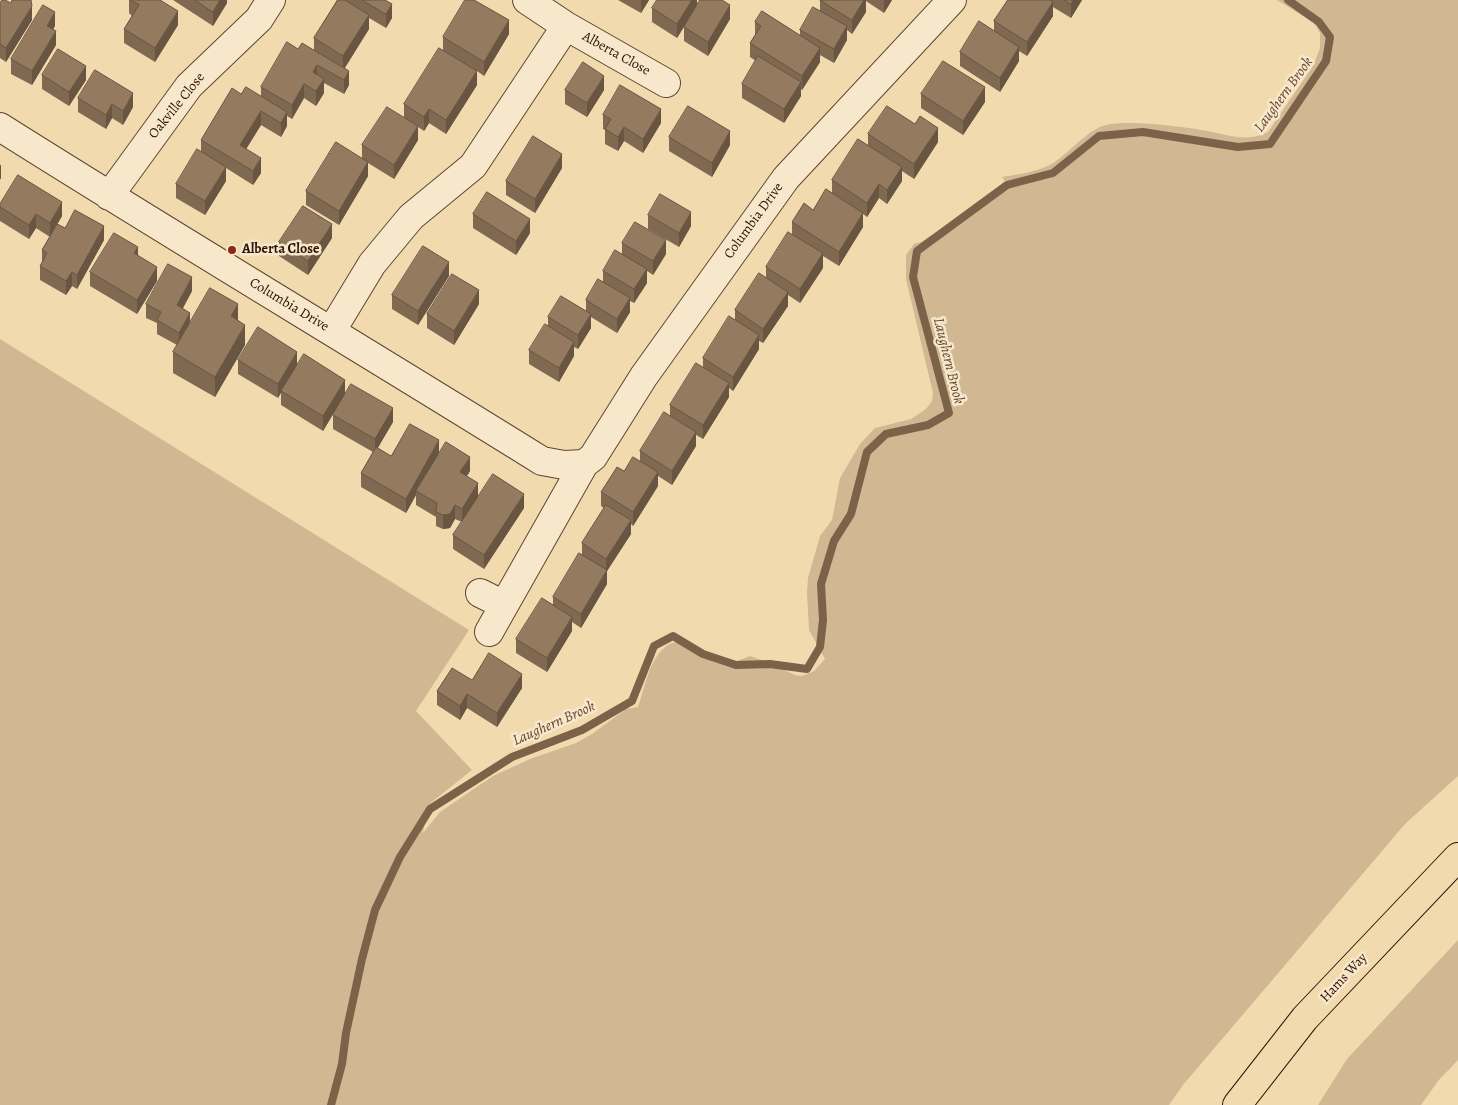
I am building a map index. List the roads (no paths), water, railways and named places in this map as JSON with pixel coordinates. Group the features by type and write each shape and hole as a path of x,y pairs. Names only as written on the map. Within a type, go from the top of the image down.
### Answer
{"highway":[{"name":"Hams Way","path":"1237,1105 1305,1018 1458,857"}],"street":[{"name":"Alberta Close","path":"527,0 566,26 666,82"},
{"name":"Columbia Drive","path":"489,632 584,464 593,457 644,376 786,178 952,0"},
{"name":"Oakville Close","path":"109,196 189,86 259,19 266,2"},
{"name":"Alberta Close","path":"332,330 372,264 410,217 474,166 566,26"},
{"name":"Columbia Drive","path":"0,127 109,196 332,330 542,461 564,465 584,464"},
{"path":"480,592 504,604"}],"waterway":[{"name":"Laughern Brook","path":"331,1105 342,1064 346,1033 362,959 375,910 400,857 430,809 512,757 582,730 632,701 654,646 673,636 703,654 736,665 770,664 807,669 820,647 823,620 821,584 834,541 851,514 867,452 886,434 928,425 949,413 913,277 917,251 1007,185 1053,173 1099,136 1143,132 1238,147 1270,144 1326,61 1330,37 1319,22 1288,0"}],"place":[{"name":"Alberta Close","path":"232,250"}]}
